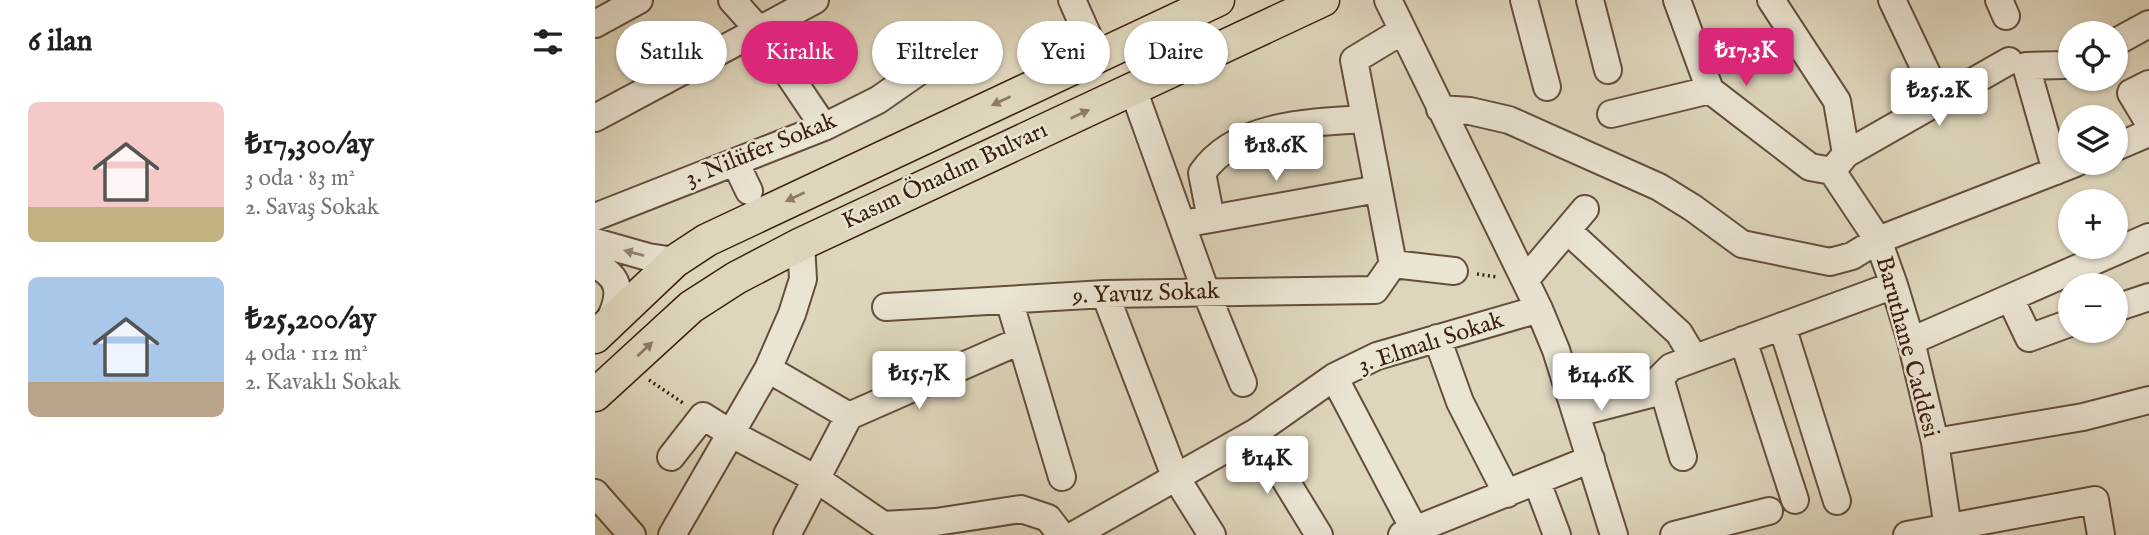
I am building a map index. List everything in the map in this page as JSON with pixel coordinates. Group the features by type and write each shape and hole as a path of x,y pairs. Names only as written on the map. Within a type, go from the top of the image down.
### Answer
{"main road":[{"name":"Kasım Önadım Bulvarı","path":"1110,51 1218,0"},
{"name":"Kasım Önadım Bulvarı","path":"595,396 691,307 736,278 801,244 1323,0"},
{"name":"Kasım Önadım Bulvarı","path":"600,332 675,261 707,240 1039,84"}],"street":[{"path":"595,23 639,0"},
{"path":"732,0 751,21"},
{"path":"774,21 815,0"},
{"path":"1072,0 1081,21"},
{"path":"1388,0 1556,349 1614,535"},
{"path":"1524,0 1547,87"},
{"path":"1590,0 1608,70"},
{"path":"1677,0 1710,90 1810,167 1839,163 1940,101 2017,64 2058,65"},
{"path":"1772,0 1837,101 1839,163"},
{"path":"1892,0 1940,101"},
{"path":"2128,35 2149,24"},
{"path":"1402,31 1354,60 1393,264 1454,271"},
{"path":"595,118 741,38"},
{"path":"2017,64 2058,150"},
{"path":"795,84 824,127"},
{"name":"3. Nilüfer Sokak","path":"595,217 824,127 879,100 901,84"},
{"path":"2149,84 2131,93 2149,123"},
{"path":"1133,89 1206,292 1243,383"},
{"path":"1611,114 1710,90"},
{"path":"1440,109 1470,111 1509,120 1659,187 1742,244 1830,262 1852,256 1878,240 2058,170"},
{"path":"1211,219 1202,173 1212,159 1250,137 1301,122 1365,119"},
{"path":"2128,142 2149,133"},
{"path":"736,162 749,191"},
{"name":"Baruthane Caddesi","path":"1839,163 1878,240 1911,341 1935,442 1948,530"},
{"path":"1183,224 1378,189"},
{"path":"1525,280 1585,209"},
{"path":"1568,231 1679,333 1694,358"},
{"path":"1911,341 2149,237"},
{"path":"595,242 648,257 675,261"},
{"path":"672,535 768,369 792,314 803,279 801,244"},
{"name":"9. Yavuz Sokak","path":"886,307 1105,294 1375,290 1393,264"},
{"path":"595,265 605,269 614,282 618,295 617,305 600,332"},
{"path":"1577,413 1651,394 1660,378 1671,367 1894,285"},
{"path":"1105,294 1175,476 1212,535"},
{"path":"2128,304 2149,297"},
{"path":"2010,298 2029,338 2058,327"},
{"path":"1009,300 1062,477"},
{"name":"3. Elmalı Sokak","path":"1074,535 1256,432 1334,377 1377,356 1539,309"},
{"path":"1782,326 1837,500"},
{"path":"1437,338 1460,402 1507,494"},
{"path":"1743,340 1795,500"},
{"path":"787,535 849,416 1020,341"},
{"path":"768,369 849,416"},
{"path":"1334,377 1409,533 1460,525 1507,494 1591,460"},
{"path":"1660,378 1683,457"},
{"path":"1935,442 2083,416 2149,400"},
{"path":"671,457 702,415 818,480 886,530 1021,509 1048,518 1061,535"},
{"path":"1256,432 1318,535"},
{"path":"1537,482 1556,535"},
{"path":"595,493 632,535"},
{"path":"1907,535 1948,530 2095,500 2101,535"},
{"path":"1674,535 1769,511"}],"path":[{"path":"1454,271 1525,280"},
{"path":"647,378 702,415"}]}
